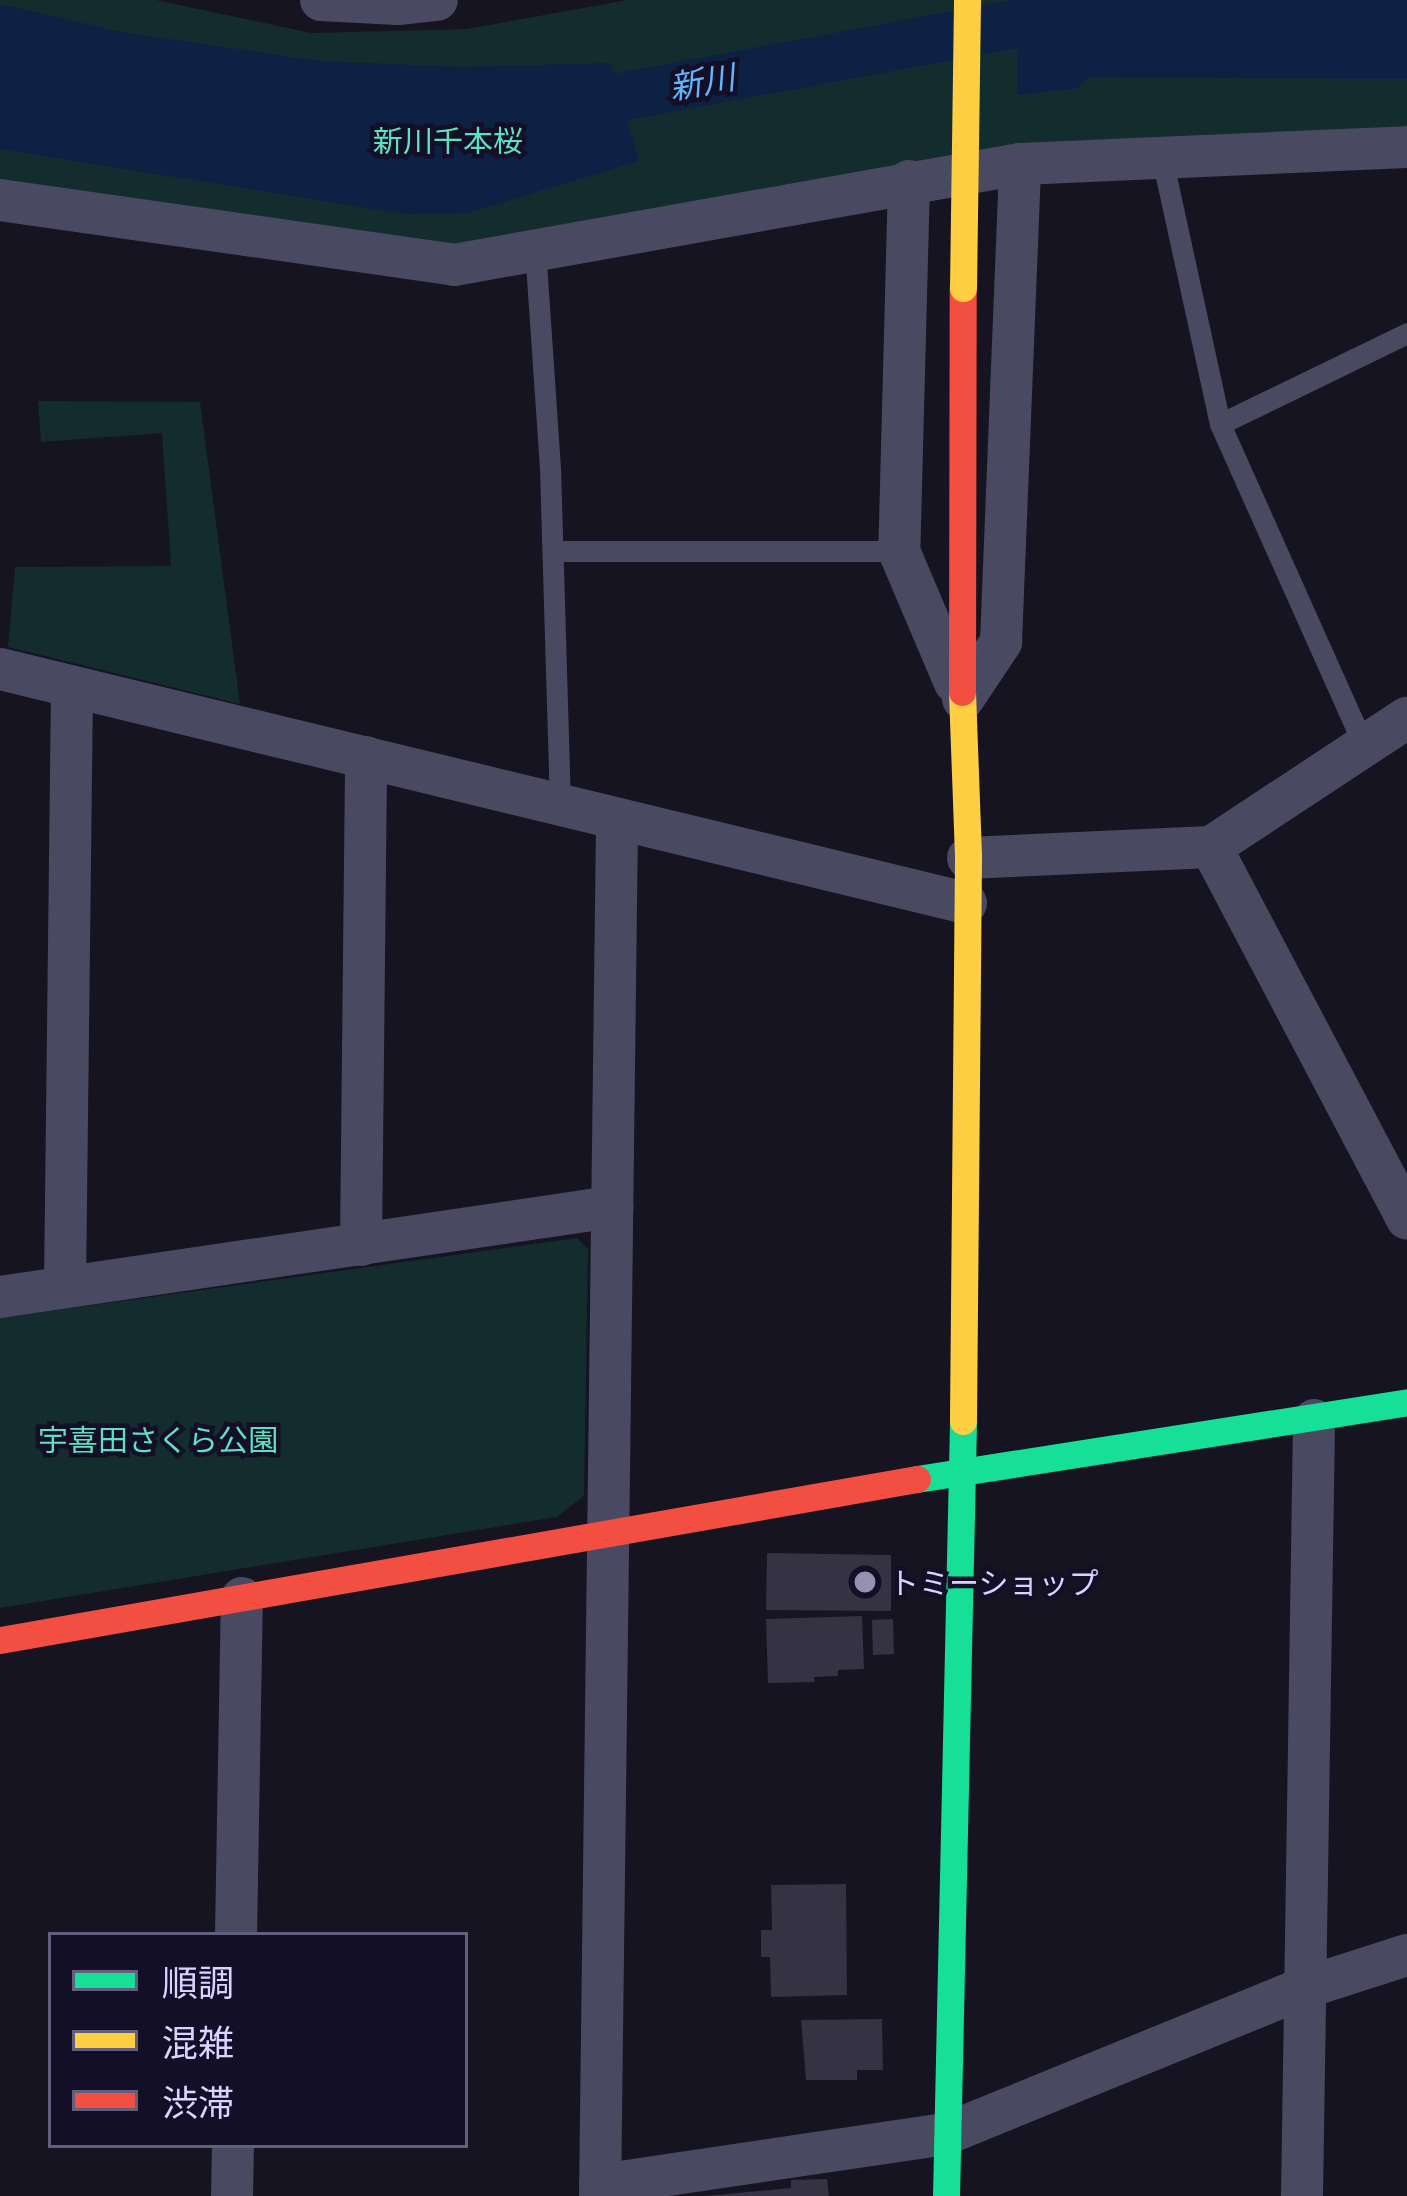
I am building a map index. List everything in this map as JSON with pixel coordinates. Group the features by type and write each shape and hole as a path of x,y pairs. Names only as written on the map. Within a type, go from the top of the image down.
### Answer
{"street":[{"path":"321,0 398,4 437,0"},
{"path":"946,2196 963,1471 967,0"},
{"path":"0,200 454,265 1020,164 1407,147"},
{"path":"962,700 1001,642 1020,164"},
{"path":"909,181 899,551 962,700"},
{"path":"0,669 966,903"},
{"path":"65,1287 72,687"},
{"path":"968,858 1210,847 1407,718"},
{"path":"361,1245 366,758"},
{"path":"617,819 600,2190 946,2134 1304,1988 1407,1955"},
{"path":"1210,847 1394,1164 1407,1219"},
{"path":"0,1297 612,1207"},
{"path":"0,1640 963,1471 1407,1402"},
{"path":"1302,2196 1314,1420"},
{"path":"236,1932 242,1598"},
{"path":"232,2196 233,2148"}],"lane":[{"path":"1162,158 1220,424 1364,746"},
{"path":"535,248 554,551 560,805"},
{"path":"1220,424 1407,332"},
{"path":"554,551 899,551"}],"green space":[{"name":"新川千本桜","path":"0,0 156,0 311,33 467,29 628,0 1407,0 1407,132 447,253 0,181"},
{"path":"38,401 200,402 240,704 8,647 15,567 171,566 162,433 41,442"},
{"name":"宇喜田さくら公園","path":"577,1238 588,1249 584,1496 557,1517 0,1608 0,1318"}],"water":[{"path":"1018,0 1407,0 1407,79 1090,77 1078,88 1017,95"},
{"path":"0,4 121,32 319,61 461,67 611,63 639,161 468,213 406,214 6,150 0,148"}],"building":[{"path":"767,1553 891,1555 891,1611 766,1610"},
{"path":"862,1616 864,1669 838,1670 838,1676 814,1677 815,1682 768,1683 766,1619"},
{"path":"893,1619 894,1654 873,1655 872,1620"},
{"path":"846,1884 847,1995 771,1997 770,1957 761,1957 761,1930 772,1930 771,1885"},
{"path":"882,2019 883,2070 857,2070 857,2080 806,2080 801,2020"},
{"path":"827,2179 829,2196 705,2196 791,2188 791,2180"}],"waterway":[{"name":"新川","path":"556,109 1030,21 1084,20"}],"traffic: fast":[{"path":"917,1479 1407,1402"},
{"path":"946,2196 963,1421"}],"traffic: slow":[{"path":"963,288 967,0"},
{"path":"962,692 968,858 963,1421"}],"traffic: jam":[{"path":"962,692 963,288"},
{"path":"0,1640 917,1479"}],"place":[{"name":"トミーショップ","path":"865,1582"}]}
